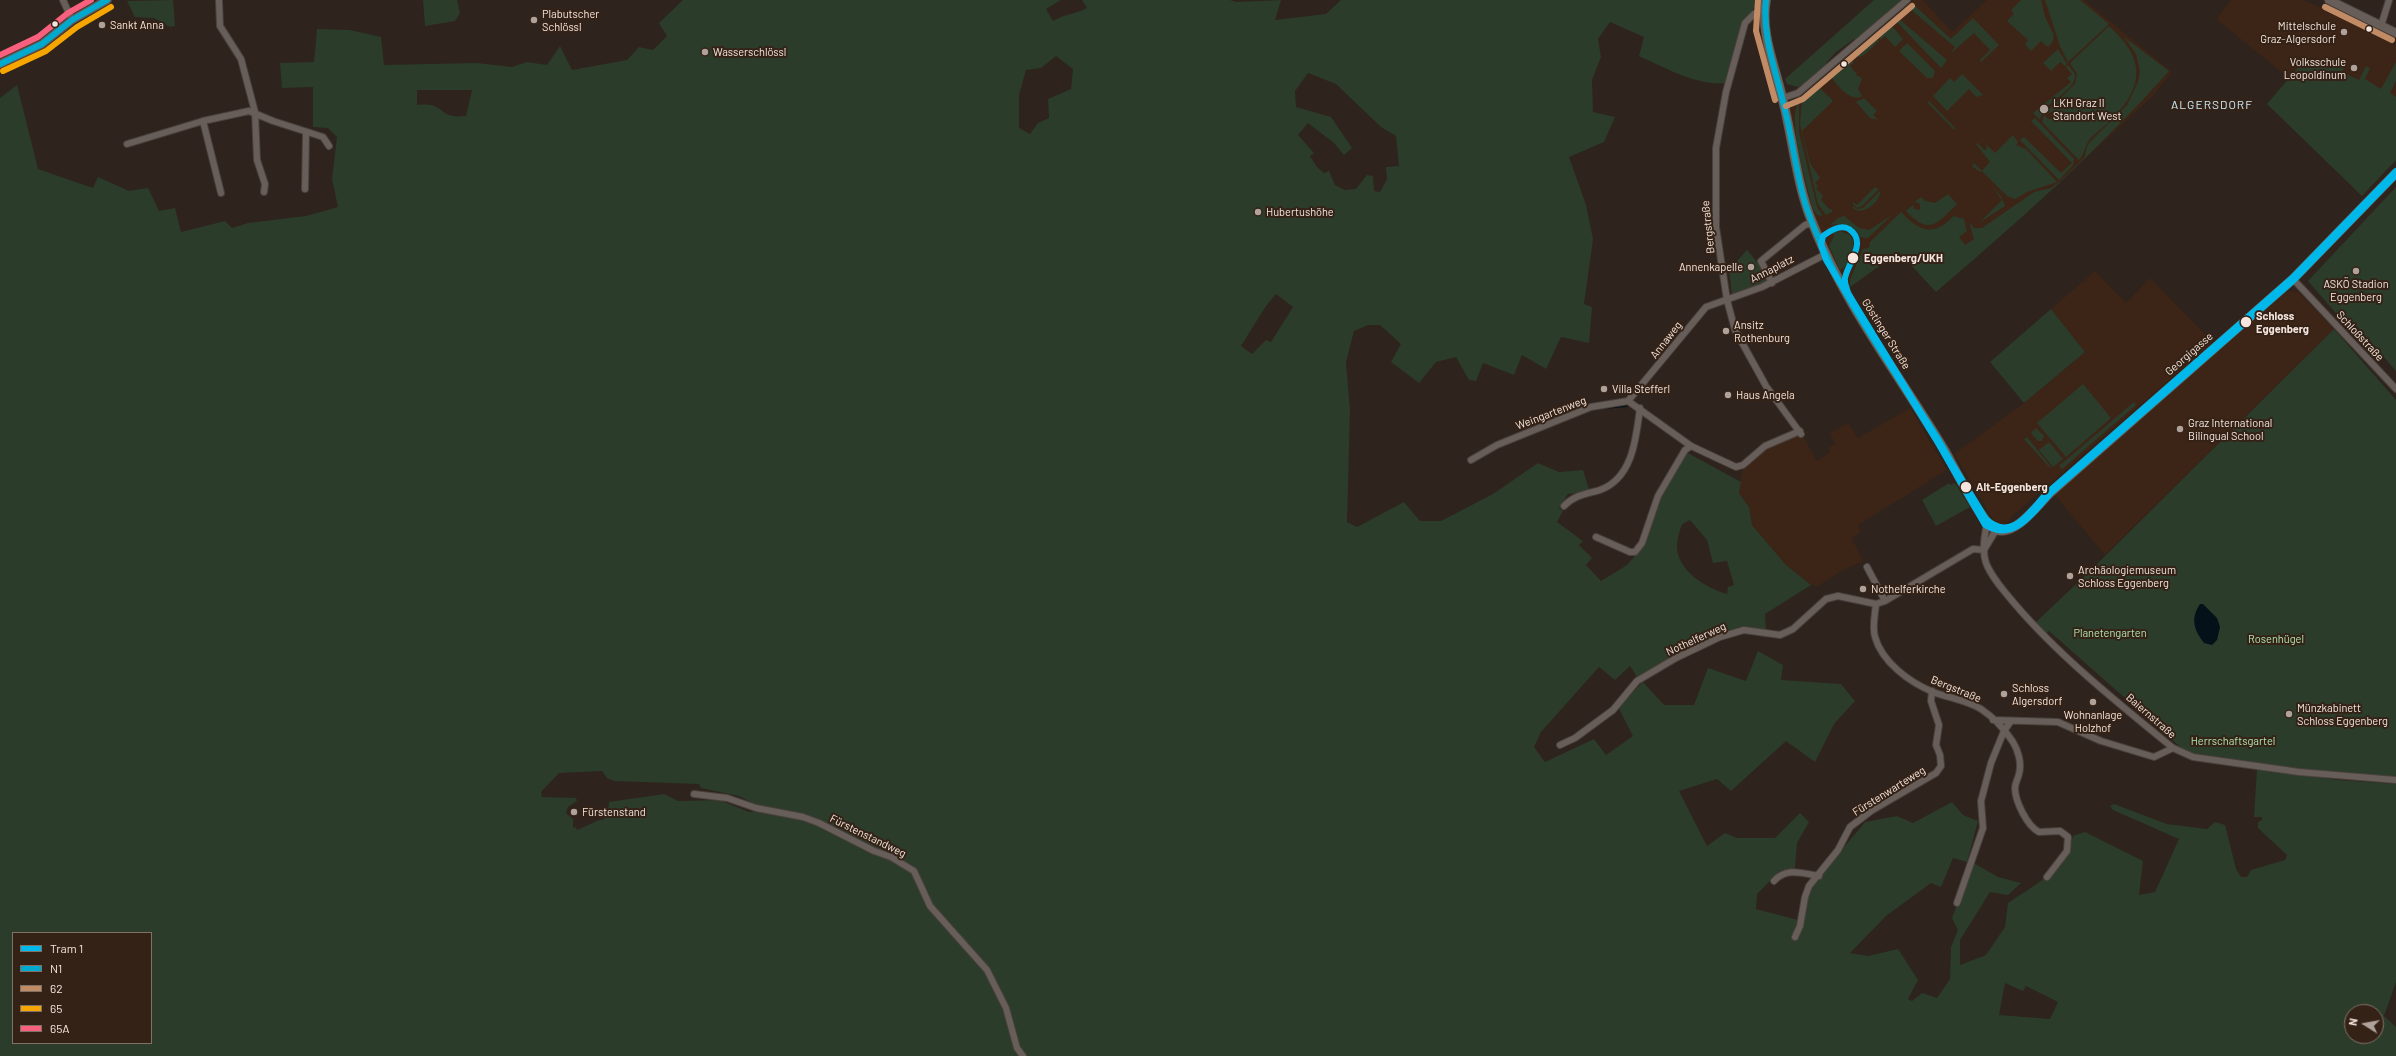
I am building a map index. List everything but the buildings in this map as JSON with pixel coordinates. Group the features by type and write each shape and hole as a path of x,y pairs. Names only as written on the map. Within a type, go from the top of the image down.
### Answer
{"main road":[{"name":"Göstinger Straße","path":"1766,0 1763,12 1764,30 1783,98 1812,223 1826,254 1849,296 1987,524"},
{"name":"Georgigasse","path":"1996,530 2007,531 2016,526 2051,492 2293,279 2396,173"},
{"path":"1987,524 1996,530"}],"street":[{"path":"63,0 72,20"},
{"path":"0,64 42,44 72,20 107,0"},
{"path":"219,0 220,26 241,58 255,112 257,160 265,184 264,192"},
{"path":"1783,98 1798,93 1907,0"},
{"path":"2329,0 2396,33"},
{"path":"2381,26 2390,0"},
{"name":"Bergstraße","path":"1691,446 1736,467 1743,465 1765,446 1801,432 1769,391 1740,342 1727,300 1716,227 1717,136 1727,88 1745,23 1754,14 1763,12"},
{"path":"127,144 203,121 249,111 255,112 273,122 322,137 329,146"},
{"path":"203,121 221,193"},
{"path":"305,189 306,132"},
{"path":"1772,283 1761,262 1805,225 1812,223"},
{"name":"Annaplatz","path":"1727,300 1772,283 1826,254"},
{"name":"Schloßstraße","path":"2293,279 2396,389"},
{"name":"Annaweg","path":"1628,402 1704,309 1727,300"},
{"path":"1596,537 1630,552 1635,552 1642,543 1658,496 1685,450 1691,446 1640,408 1628,402"},
{"name":"Weingartenweg","path":"1471,460 1497,445 1591,407 1628,402"},
{"path":"1564,506 1571,498 1602,489 1616,481 1625,472 1637,428 1640,408"},
{"name":"Baiernstraße","path":"1987,524 1983,544 1987,564 1993,576 2040,633 2173,748 2182,754 2193,757 2299,772 2396,780"},
{"path":"1876,604 1885,601 1973,549 1984,550 1996,530"},
{"path":"1867,568 1885,601"},
{"name":"Nothelferweg","path":"1560,745 1575,738 1613,710 1637,681 1676,658 1720,637 1744,630 1780,635 1793,629 1826,599 1838,596 1876,604"},
{"name":"Bergstraße","path":"1876,604 1874,636 1880,651 1898,670 1932,692 1969,703 1993,720 2004,731 2018,752 2020,772 2015,790 2029,823 2039,832 2060,831 2068,837 2067,851 2047,877"},
{"name":"Fürstenwarteweg","path":"1795,937 1800,926 1805,897 1809,886 1819,876 1838,850 1850,827 1871,811 1936,773 1941,766 1936,745 1938,725 1931,701 1932,692"},
{"path":"1993,720 2058,722 2102,741 2154,758 2173,748"},
{"path":"1957,902 1983,828 1981,801 1991,762 2004,731 2011,720"},
{"name":"Fürstenstandweg","path":"694,794 727,798 756,808 803,817 819,823 874,851 891,857 914,871 930,906 990,975 1006,1008 1017,1048 1023,1056"},
{"path":"1774,881 1781,874 1790,872 1819,876"}],"shaded area":[{"path":"1913,0 1923,0 1952,32 1987,0 2084,0 2172,72 2153,96 2036,204 1936,292 1899,252 1848,289 1811,215 1789,110"},
{"path":"2231,0 2303,0 2380,32 2387,36 2389,42 2396,46 2396,160 2362,196 2267,104 2289,78 2216,19"},
{"path":"2095,271 2126,303 2150,278 2213,342 2010,518 2010,521 2002,525 1994,521 1954,454 2024,403 2085,352 2051,309"},
{"name":"Graz International Bilingual School","path":"2288,291 2298,292 2334,329 2105,555 2053,493"},
{"path":"1910,408 1947,470 1858,525 1861,532 1852,538 1863,561 1841,571 1818,586 1811,585 1786,565 1752,525 1749,507 1739,493 1743,465 1757,453 1800,431 1817,461 1830,452 1828,448 1835,444 1830,433 1848,423 1858,438"},
{"path":"2200,604 2203,604 2217,618 2220,627 2217,640 2212,645 2204,643 2194,624 2195,615"}],"green space":[{"path":"173,0 175,26 170,27 154,18 135,17 127,1"},
{"path":"423,0 457,0 460,13 455,21 425,26"},
{"path":"683,0 1061,0 1046,9 1053,21 1087,8 1082,0 1230,0 1236,2 1281,0 1275,20 1326,14 1341,0 1760,0 1743,24 1726,83 1704,82 1692,79 1670,71 1639,56 1644,37 1610,22 1598,39 1601,57 1592,80 1593,112 1615,117 1604,142 1569,157 1586,205 1593,239 1584,304 1592,307 1589,343 1561,337 1546,369 1522,355 1514,375 1483,363 1476,381 1469,380 1456,357 1436,362 1419,383 1391,362 1401,344 1380,325 1368,325 1354,331 1346,362 1350,410 1347,522 1357,527 1404,502 1420,521 1441,521 1493,494 1538,463 1559,472 1583,470 1590,492 1568,494 1559,508 1563,511 1557,522 1583,541 1579,545 1592,558 1586,565 1601,581 1627,565 1641,549 1661,492 1686,452 1741,482 1739,493 1749,507 1752,525 1786,565 1811,585 1765,614 1766,631 1747,627 1731,630 1637,677 1630,666 1615,680 1599,667 1541,732 1534,747 1545,762 1594,739 1606,755 1633,736 1618,707 1643,682 1664,705 1694,705 1708,668 1746,681 1758,651 1783,665 1781,680 1841,684 1855,701 1834,724 1815,762 1786,741 1731,791 1717,779 1679,791 1707,846 1725,833 1737,838 1775,838 1800,813 1809,822 1797,843 1795,869 1780,871 1757,894 1756,909 1798,920 1814,883 1865,822 1897,816 1913,823 1952,802 1963,815 1978,821 1967,862 1953,858 1941,887 1931,883 1886,916 1850,953 1868,956 1898,949 1918,980 1908,999 1912,1001 1922,993 1937,998 1950,979 1951,947 1958,930 1952,918 1972,862 1998,877 2021,883 2008,895 1990,892 1960,940 1960,965 1986,955 2005,927 2008,903 2039,882 2056,867 2069,848 2073,836 2085,832 2143,861 2139,895 2155,892 2179,839 2113,810 2110,806 2114,804 2167,824 2207,829 2215,822 2225,825 2236,869 2241,877 2247,877 2251,870 2285,860 2287,855 2258,828 2258,822 2262,820 2262,817 2254,817 2257,769 2338,780 2396,784 2396,982 2384,1016 2396,1027 2396,1056 0,1056 0,98 17,85 38,169 93,188 98,177 129,191 148,188 159,211 175,208 181,232 225,221 232,228 248,223 306,216 338,207 332,179 337,137 328,128 313,127 313,87 282,88 280,63 314,62 317,29 350,30 381,37 384,65 477,63 512,67 527,62 547,65 560,46 572,70 627,60 639,47 653,50 667,36 659,23","holes":["1056,56 1073,69 1071,89 1048,99 1049,118 1038,123 1030,134 1019,128 1019,95 1026,70 1041,68","1308,73 1336,84 1381,127 1396,136 1399,166 1386,167 1387,179 1380,192 1374,191 1373,176 1367,175 1356,189 1345,190 1335,185 1329,171 1324,173 1317,167 1310,156 1314,153 1298,135 1308,123 1334,143 1344,155 1352,148 1331,117 1296,107 1295,91","417,90 472,90 466,116 448,115 431,105 417,105","1276,294 1293,307 1271,342 1266,340 1252,354 1241,346 1266,306","1690,520 1707,540 1713,563 1727,561 1734,585 1728,587 1727,594 1710,587 1694,577 1681,562 1678,554 1678,537 1682,524","602,771 607,778 614,781 699,784 701,788 739,796 756,805 757,811 749,812 719,800 678,801 664,794 609,802 608,811 603,820 599,820 577,830 576,827 573,828 573,819 566,813 568,807 577,801 576,798 542,797 541,792 559,773","2005,983 2023,991 2026,986 2058,1002 2050,1019 1999,1015"]},
{"path":"1874,0 1901,0 1855,40 1854,39 1836,52 1826,63 1828,65 1813,78 1798,87 1787,84 1785,79"},
{"path":"2021,0 2041,0 2044,12 2054,36 2052,43 2048,47 2041,41 2031,51 2025,44 2028,40 2007,21 2014,14 2011,10"},
{"path":"2045,0 2080,0 2109,24 2068,62 2060,46"},
{"path":"1913,4 1951,39 1973,18 1999,45 1981,62 1980,60 1990,50 1974,33 1950,54 1955,47 1909,8"},
{"path":"1898,18 1947,60 1941,68 1895,20"},
{"path":"1890,24 1903,39 1895,47 1885,36 1881,40 1879,37 1881,32"},
{"path":"2109,26 2129,49 2134,60 2136,71 2135,83 2131,94 2123,106 2112,119 2090,139 2079,160 2042,122 2044,115 2048,119 2054,119 2054,112 2045,113 2075,84 2077,74 2070,63"},
{"path":"2124,37 2169,71 2114,130 2027,213 1936,292 1899,252 1850,287 1850,280 1863,249 1869,248 1870,242 1901,212 1914,224 1930,230 1942,226 1954,216 1964,219 1967,231 1959,237 1965,245 1974,239 1969,222 1974,228 1982,228 2034,192 2051,188 2059,182 2084,158 2088,144 2127,105 2138,82 2140,71 2136,54"},
{"path":"1877,39 1879,41 1864,55 1859,57 1857,55 1858,52 1861,54"},
{"path":"1907,43 1935,71 1933,78 1927,78 1899,51"},
{"path":"2058,49 2067,64 2065,66 2060,62 2051,71 2043,63"},
{"path":"2307,57 2321,63 2323,58 2334,62 2336,58 2346,63 2342,72 2359,80 2366,66 2370,68 2365,79 2381,89 2396,62 2396,81 2390,93 2396,97 2396,160 2362,196 2267,104"},
{"path":"1851,59 1854,62 1850,66 1857,74 1856,76 1859,76 1862,79 1858,89 1862,96 1858,98 1845,92 1831,77"},
{"path":"2068,65 2075,74 2071,86 2047,107 2042,113 2040,120 2033,113 2071,82 2067,78 2072,74 2066,67"},
{"path":"1962,74 1983,95 1976,97 1969,89 1947,111 1933,96 1950,78 1954,82"},
{"path":"1819,87 1833,101 1802,131 1810,163 1820,178 1815,183 1818,186 1816,188 1823,196 1821,200 1830,210 1832,209 1832,212 1826,215 1818,204 1800,124 1802,101"},
{"path":"1864,98 1877,111 1873,115 1878,120 1870,118 1856,102"},
{"path":"1929,101 1955,128 1954,130 1927,102"},
{"path":"1799,102 1799,132 1817,207 1823,216 1817,215 1813,209 1799,154 1795,123 1796,111"},
{"path":"2035,118 2074,159 2073,165 2059,180 2020,140 2024,137 2061,173 2072,163 2031,121"},
{"path":"2013,135 2018,142 2016,145 2026,149 2057,182 2027,192 2015,199 2007,196 1982,171 1990,162 1976,144 1978,143 1984,150 1987,149 1986,144 1995,153"},
{"path":"1974,163 1982,171 1980,172 1972,166"},
{"path":"1875,187 1879,189 1862,206 1857,208 1853,204 1853,202 1857,205"},
{"path":"1992,187 2001,196 2005,206 1979,223 2002,200"},
{"name":"ASKÖ Stadion Eggenberg","path":"2396,187 2396,371 2353,322 2347,326 2308,281"},
{"path":"1880,191 1878,199 1871,207 1862,211 1853,208 1853,206 1857,209 1863,208"},
{"path":"1948,194 1957,204 1938,222 1927,225 1921,223 1914,219 1906,211 1913,205 1914,209 1920,210 1920,204 1915,202 1921,197 1925,201 1935,203"},
{"path":"1892,215 1868,238 1860,237 1854,229 1847,225 1830,225 1838,218 1844,216 1859,228 1869,230"},
{"path":"1840,231 1850,235 1853,249 1850,259 1840,270 1829,246 1834,236 1833,232"},
{"path":"1747,250 1758,263 1769,282 1732,294 1728,263 1736,262"},
{"path":"2051,309 2085,352 2024,403 1990,362"},
{"name":"Schloss Eggenberg","path":"2334,329 2396,400 2396,777 2302,770 2186,752 2049,631 2046,633 2035,623 2091,570"},
{"path":"2083,384 2111,418 2066,457 2037,423"},
{"path":"2134,402 2136,405 2062,469 2059,466"},
{"path":"2036,428 2044,436 2042,441 2038,441 2031,433"},
{"path":"2027,437 2051,467 2050,468 2024,439"},
{"path":"2049,442 2063,459 2053,467 2039,450"},
{"path":"1949,483 1950,485 1955,483 1970,507 1936,526 1922,500"}],"waterway":[{"path":"1603,408 1627,406"}],"tram line":[{"name":"1","path":"2396,171 2292,278 2045,495 2026,517 2011,526 2004,527 1995,525 1986,519 1848,293 1845,278 1857,246 1857,240 1854,234 1846,228 1842,227 1835,229 1823,236 1821,245 1826,260 1938,443 1985,525 1996,530 2005,530 2014,528 2023,523 2052,492 2294,280 2396,175"}],"transit line":[{"name":"65A","path":"0,55 38,37 68,13 91,0"},
{"name":"N1","path":"0,64 42,44 72,20 107,0"},
{"name":"62","path":"1758,0 1756,31 1775,100"},
{"name":"N1","path":"1766,0 1765,14 1770,54 1787,119 1803,196 1819,240 1850,300 1885,358 1940,442 1972,502 1979,513 1997,530 2005,530 2013,527 2027,517 2051,492 2293,279 2396,173"},
{"name":"62","path":"1786,106 1803,99 1912,6"},
{"name":"65","path":"3,71 46,51 77,27 111,7"},
{"name":"62","path":"2325,7 2392,40"}],"place":[{"name":"Plabutscher Schlössl","path":"534,20"},
{"name":"Sankt Anna","path":"102,25"},
{"name":"Mittelschule Graz-Algersdorf","path":"2344,32"},
{"name":"Wasserschlössl","path":"705,52"},
{"name":"Volksschule Leopoldinum","path":"2354,68"},
{"name":"LKH Graz II Standort West","path":"2044,109"},
{"name":"Hubertushöhe","path":"1258,212"},
{"name":"Eggenberg/UKH","path":"1853,258"},
{"name":"Annenkapelle","path":"1751,267"},
{"name":"ASKÖ Stadion Eggenberg","path":"2356,271"},
{"name":"Schloss Eggenberg","path":"2246,322"},
{"name":"Ansitz Rothenburg","path":"1726,331"},
{"name":"Villa Stefferl","path":"1604,389"},
{"name":"Haus Angela","path":"1728,395"},
{"name":"Graz International Bilingual School","path":"2180,429"},
{"name":"Alt-Eggenberg","path":"1966,487"},
{"name":"Archäologiemuseum Schloss Eggenberg","path":"2070,576"},
{"name":"Nothelferkirche","path":"1863,589"},
{"name":"Schloss Algersdorf","path":"2004,694"},
{"name":"Wohnanlage Holzhof","path":"2093,702"},
{"name":"Münzkabinett Schloss Eggenberg","path":"2289,714"},
{"name":"Fürstenstand","path":"574,812"}],"district":[{"name":"ALGERSDORF","path":"2212,105"}],"park label":[{"name":"Planetengarten","path":"2110,633"},
{"name":"Rosenhügel","path":"2276,639"},
{"name":"Herrschaftsgartel","path":"2233,741"}]}
